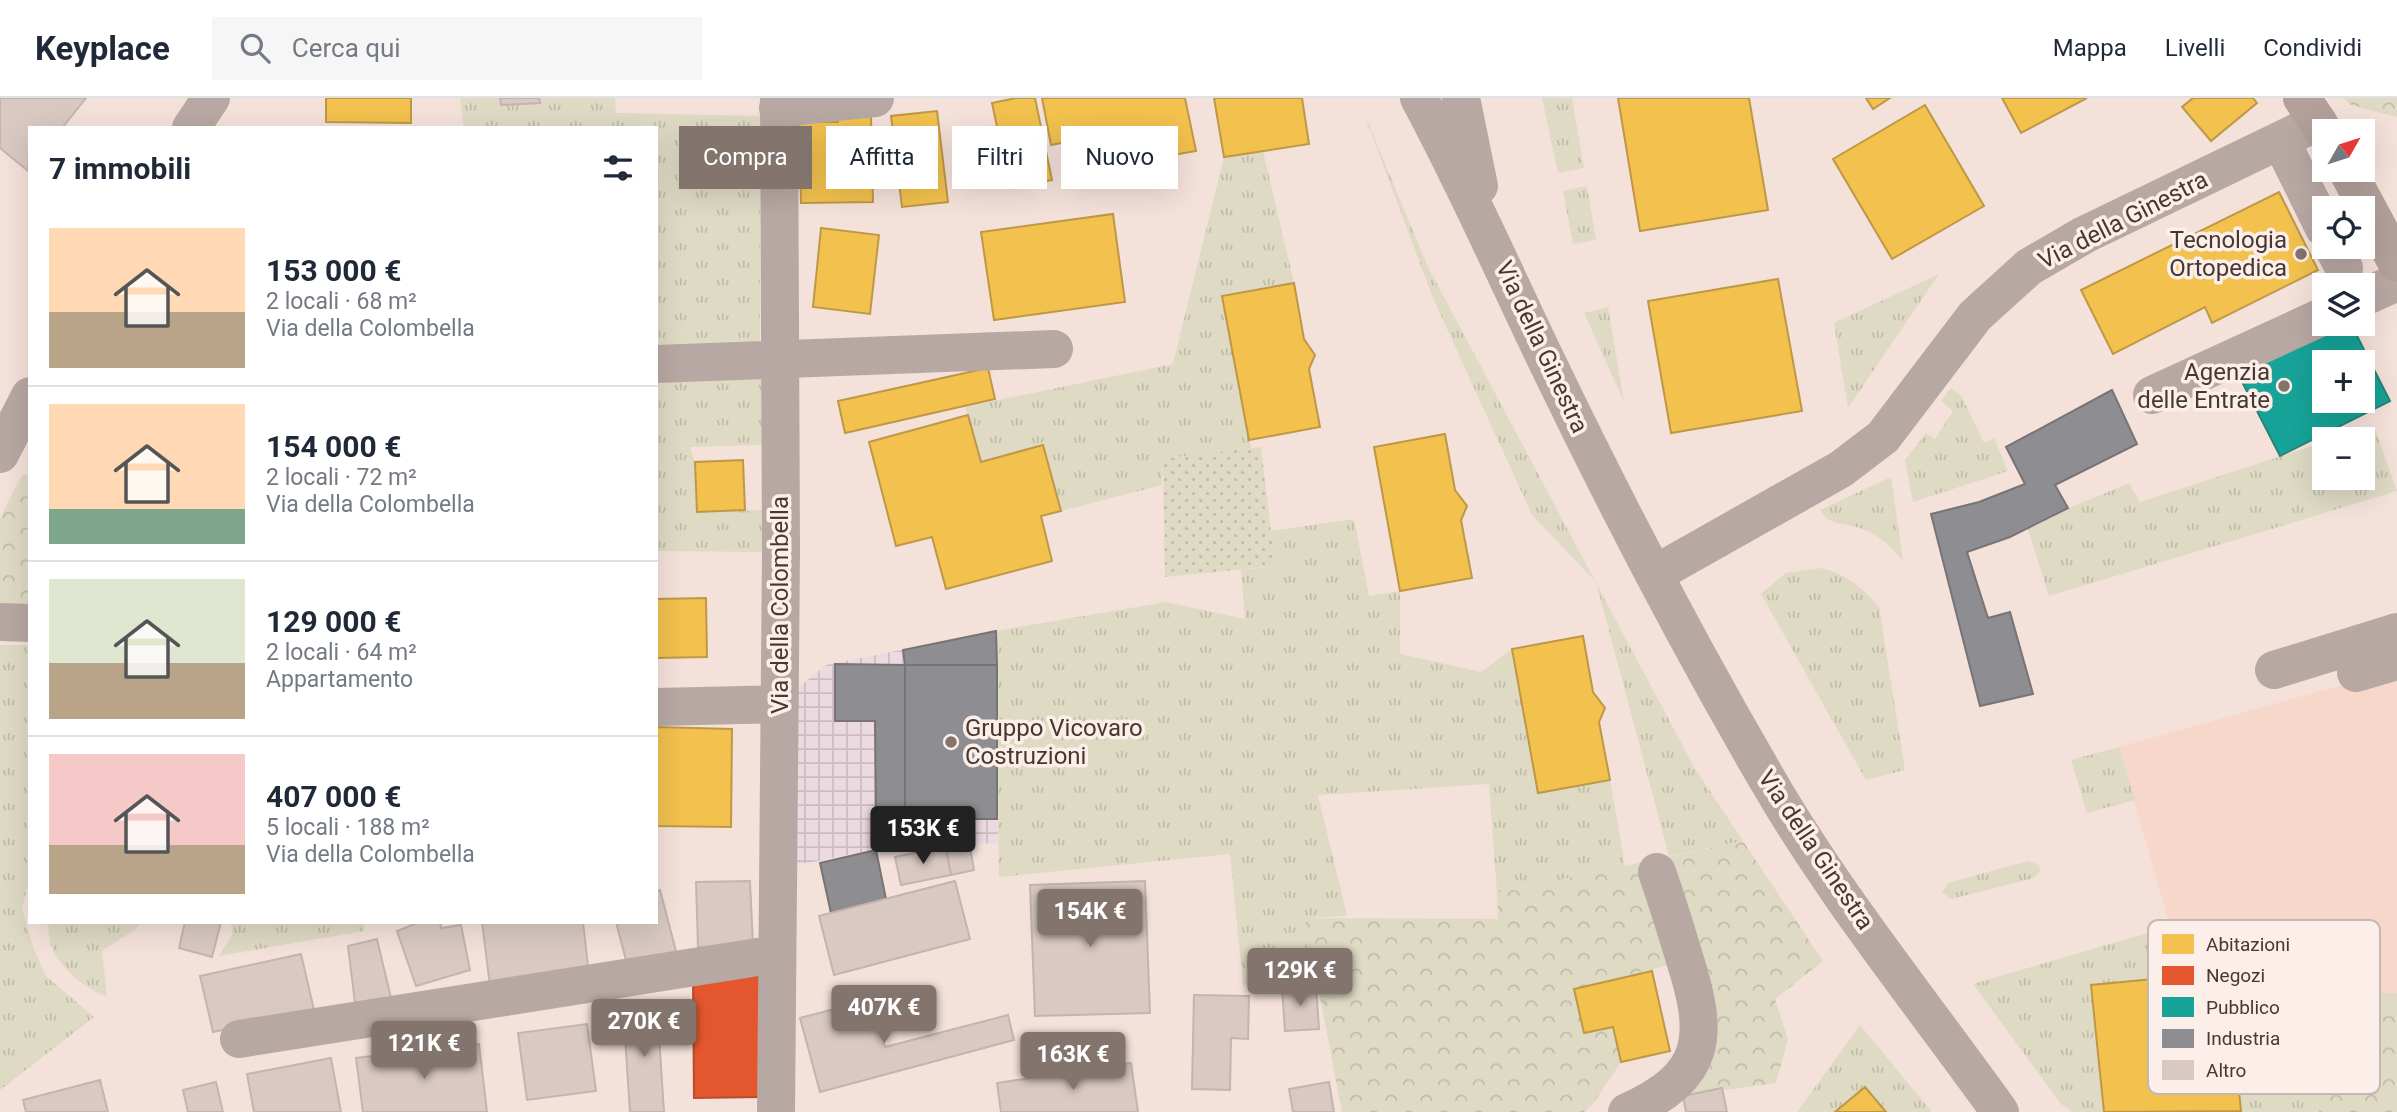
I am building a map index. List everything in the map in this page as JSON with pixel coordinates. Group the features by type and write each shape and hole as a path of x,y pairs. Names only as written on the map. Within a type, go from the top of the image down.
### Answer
{"main road":[{"path":"2353,182 2397,263"}],"street":[{"path":"192,126 211,98"},
{"path":"778,103 876,98"},
{"name":"Via della Ginestra","path":"1419,98 1489,233 1555,378 1655,574 1729,711 1789,814 2000,1112"},
{"name":"Via della Ginestra","path":"1461,98 1489,233"},
{"name":"Via della Colombella","path":"776,1112 780,704 778,103"},
{"name":"Via della Ginestra","path":"1655,574 1841,469 1883,437 1975,316 2029,267 2084,235 2281,141 2315,117"},
{"path":"2281,141 2312,204"},
{"path":"2347,271 2397,282"},
{"path":"2152,395 2312,322"},
{"path":"658,364 1054,349"},
{"path":"0,454 28,400"},
{"path":"0,622 28,623"},
{"path":"2274,670 2397,632"},
{"path":"2356,673 2397,661"},
{"path":"658,707 780,704"},
{"path":"1627,1112 1656,1097 1675,1080 1692,1060 1699,1040 1701,1019 1696,997 1657,872"},
{"path":"239,1039 777,954"}],"shaded area":[{"path":"996,631 998,844 923,840 797,865 795,690 826,665"},
{"path":"2397,648 2397,993 2380,993 2380,920 2168,920 2119,747 2349,683"}],"green space":[{"path":"460,98 615,98 616,113 760,116 760,126 679,126 679,189 760,189 760,344 658,345 658,126 464,126"},
{"path":"1542,98 1572,98 1584,168 1558,173"},
{"path":"2344,98 2397,98 2397,117 2351,105"},
{"path":"1361,106 1428,267 1595,581 1532,515 1433,298"},
{"path":"1263,151 1294,283 1223,296 1251,448 1163,459 1162,485 1061,511 1043,446 981,462 965,407 1173,364 1224,157"},
{"path":"1587,186 1596,240 1573,244 1563,191"},
{"path":"1939,274 1848,408 1834,323"},
{"path":"1608,307 1624,402 1584,313"},
{"path":"764,376 766,442 760,445 690,447 695,462 698,512 766,510 766,552 658,551 658,381"},
{"path":"1951,388 1961,395 1984,443 1994,438 2008,471 1913,502 1905,460 1926,433 1935,439 1953,411 1941,401"},
{"path":"2375,429 2397,491 2049,596 2027,526 2129,483 2140,502 2312,446 2312,490 2375,490"},
{"path":"1261,447 1275,566 1165,577 1163,459"},
{"path":"22,475 28,475 28,605 0,604 0,518"},
{"path":"1891,477 1903,561 1875,535 1831,521 1820,510"},
{"path":"1354,519 1369,596 1400,591 1400,654 1481,672 1512,649 1538,793 1610,780 1625,866 1497,893 1489,784 1318,795 1347,916 1306,918 1315,973 1243,985 1230,854 999,877 996,631 1166,602 1245,619 1241,570 1274,566 1271,531"},
{"path":"1822,568 1854,583 1879,607 1905,770 1866,780 1761,594 1786,573"},
{"path":"1596,584 1694,767 1743,841 1669,856"},
{"path":"0,645 28,645 28,885 22,908 33,947 46,976 94,1017 0,1090"},
{"path":"2119,747 2135,800 2087,813 2071,760"},
{"path":"1743,841 1823,961 1775,999 1788,1039 1776,1083 1683,1096 1710,1067 1713,1036 1693,959 1574,989 1584,1033 1613,1027 1621,1062 1592,1105 1584,1112 1342,1112 1305,918 1498,919 1497,893"},
{"path":"2028,861 2039,865 2040,871 2034,878 1951,899 1942,892 1948,883"},
{"path":"49,924 140,924 102,951 107,997 85,985 65,968 57,958 49,935"},
{"path":"231,924 364,924 364,931 219,956 232,935"},
{"path":"2148,933 2148,980 2092,985 2104,1112 2073,1112 2061,1104 1973,984"},
{"path":"2380,993 2397,993 2397,1112 2319,1112 2315,1094 2380,1094"},
{"path":"1860,1025 1932,1112 1886,1112 1865,1087 1835,1112 1797,1112"},
{"path":"2239,1094 2315,1094 2319,1112 2241,1112"}],"building: Abitazioni":[{"path":"326,98 411,98 411,123 326,122"},
{"path":"1016,98 1035,98 1041,126 997,126 992,103"},
{"path":"1042,98 1185,98 1196,151 1178,154 1178,126 1061,126 1061,143 1051,145"},
{"path":"1214,98 1302,98 1309,144 1224,157"},
{"path":"1618,98 1749,98 1768,210 1640,231"},
{"path":"1866,98 1890,98 1873,109"},
{"path":"2002,98 2087,98 2021,133"},
{"path":"2193,98 2253,98 2257,103 2211,141 2182,107"},
{"path":"1925,105 1984,206 1892,259 1833,159"},
{"path":"937,111 948,202 902,207 900,189 938,189 938,126 892,126 891,116"},
{"path":"871,115 871,126 826,126 826,189 873,189 873,202 801,203 801,189 812,189 812,126 799,126 799,122 838,122 838,116"},
{"path":"1047,156 1052,180 1047,181"},
{"path":"2279,192 2318,270 2212,323 2205,307 2113,354 2081,290"},
{"path":"1113,214 1125,302 994,320 981,232"},
{"path":"821,228 879,235 870,314 813,307"},
{"path":"1778,279 1802,411 1671,433 1648,301"},
{"path":"1294,283 1304,339 1315,355 1309,369 1320,427 1249,440 1222,296"},
{"path":"988,368 995,399 845,433 838,401"},
{"path":"968,415 981,462 1043,445 1061,511 1041,516 1052,561 946,589 932,537 896,546 869,442"},
{"path":"1445,434 1455,490 1467,506 1461,520 1472,578 1400,591 1374,447"},
{"path":"743,460 745,510 697,512 695,462"},
{"path":"706,598 707,657 658,658 658,599"},
{"path":"1583,636 1593,692 1605,708 1599,722 1610,780 1538,793 1512,649"},
{"path":"658,727 732,729 731,827 658,826"},
{"path":"1652,971 1670,1051 1621,1062 1613,1027 1584,1033 1574,989"},
{"path":"2148,980 2148,1094 2239,1094 2241,1111 2104,1112 2091,985"},
{"path":"1865,1087 1886,1112 1835,1112"}],"building: Negozi":[{"path":"693,976 759,976 760,1097 694,1098"}],"building: Pubblico":[{"name":"Agenzia delle Entrate","path":"2312,334 2357,336 2364,350 2312,350 2312,413 2366,413 2338,427 2312,427 2312,440 2280,456 2237,372"},
{"name":"Agenzia delle Entrate","path":"2375,371 2390,401 2375,408"}],"building: Industria":[{"path":"2112,390 2137,444 2055,485 2068,508 2010,537 1967,552 1988,618 2010,612 2033,694 1980,706 1931,514 1979,502 2025,484 2006,447"},
{"path":"996,631 997,665 905,665 903,650"},
{"path":"835,664 905,665 905,819 876,818 875,721 835,721"},
{"name":"Gruppo Vicovaro Costruzioni","path":"905,665 997,665 997,819 905,819"},
{"path":"876,850 886,899 831,913 820,863"}],"building: Altro":[{"path":"0,98 86,98 64,126 28,126 28,171 0,148"},
{"path":"500,98 539,98 540,103 501,105"},
{"path":"945,846 951,875 901,885 895,857"},
{"path":"970,847 974,870 951,875 947,852"},
{"path":"750,881 753,945 698,947 696,882"},
{"path":"955,881 970,939 834,975 819,916"},
{"path":"1145,881 1150,1013 1035,1016 1030,885"},
{"path":"660,890 677,955 628,968 617,924 658,924"},
{"path":"185,924 220,924 212,957 179,948"},
{"path":"414,924 440,924 441,928 461,925 470,970 416,986 397,931"},
{"path":"482,924 583,924 589,975 490,986"},
{"path":"377,939 391,998 355,1003 348,946"},
{"path":"301,954 314,1010 213,1032 200,976"},
{"path":"1316,986 1319,1029 1285,1031 1282,988"},
{"path":"1194,995 1249,996 1248,1039 1231,1038 1230,1090 1192,1089"},
{"path":"873,999 885,1047 1008,1015 1014,1040 820,1092 800,1018"},
{"path":"657,1005 664,1112 630,1112 623,1007"},
{"path":"587,1024 596,1091 527,1100 518,1033"},
{"path":"479,1044 487,1112 363,1112 356,1058"},
{"path":"331,1058 341,1112 254,1112 247,1074"},
{"path":"1131,1063 1138,1112 1001,1112 997,1083"},
{"path":"100,1080 108,1112 26,1112 23,1100"},
{"path":"216,1082 223,1112 188,1112 183,1090"},
{"path":"1329,1082 1334,1112 1293,1112 1289,1089"},
{"path":"1722,1088 1727,1112 1686,1112 1683,1096"}],"place":[{"name":"Tecnologia Ortopedica","path":"2301,254"},
{"name":"Agenzia delle Entrate","path":"2284,386"},
{"name":"Gruppo Vicovaro Costruzioni","path":"951,742"}]}
